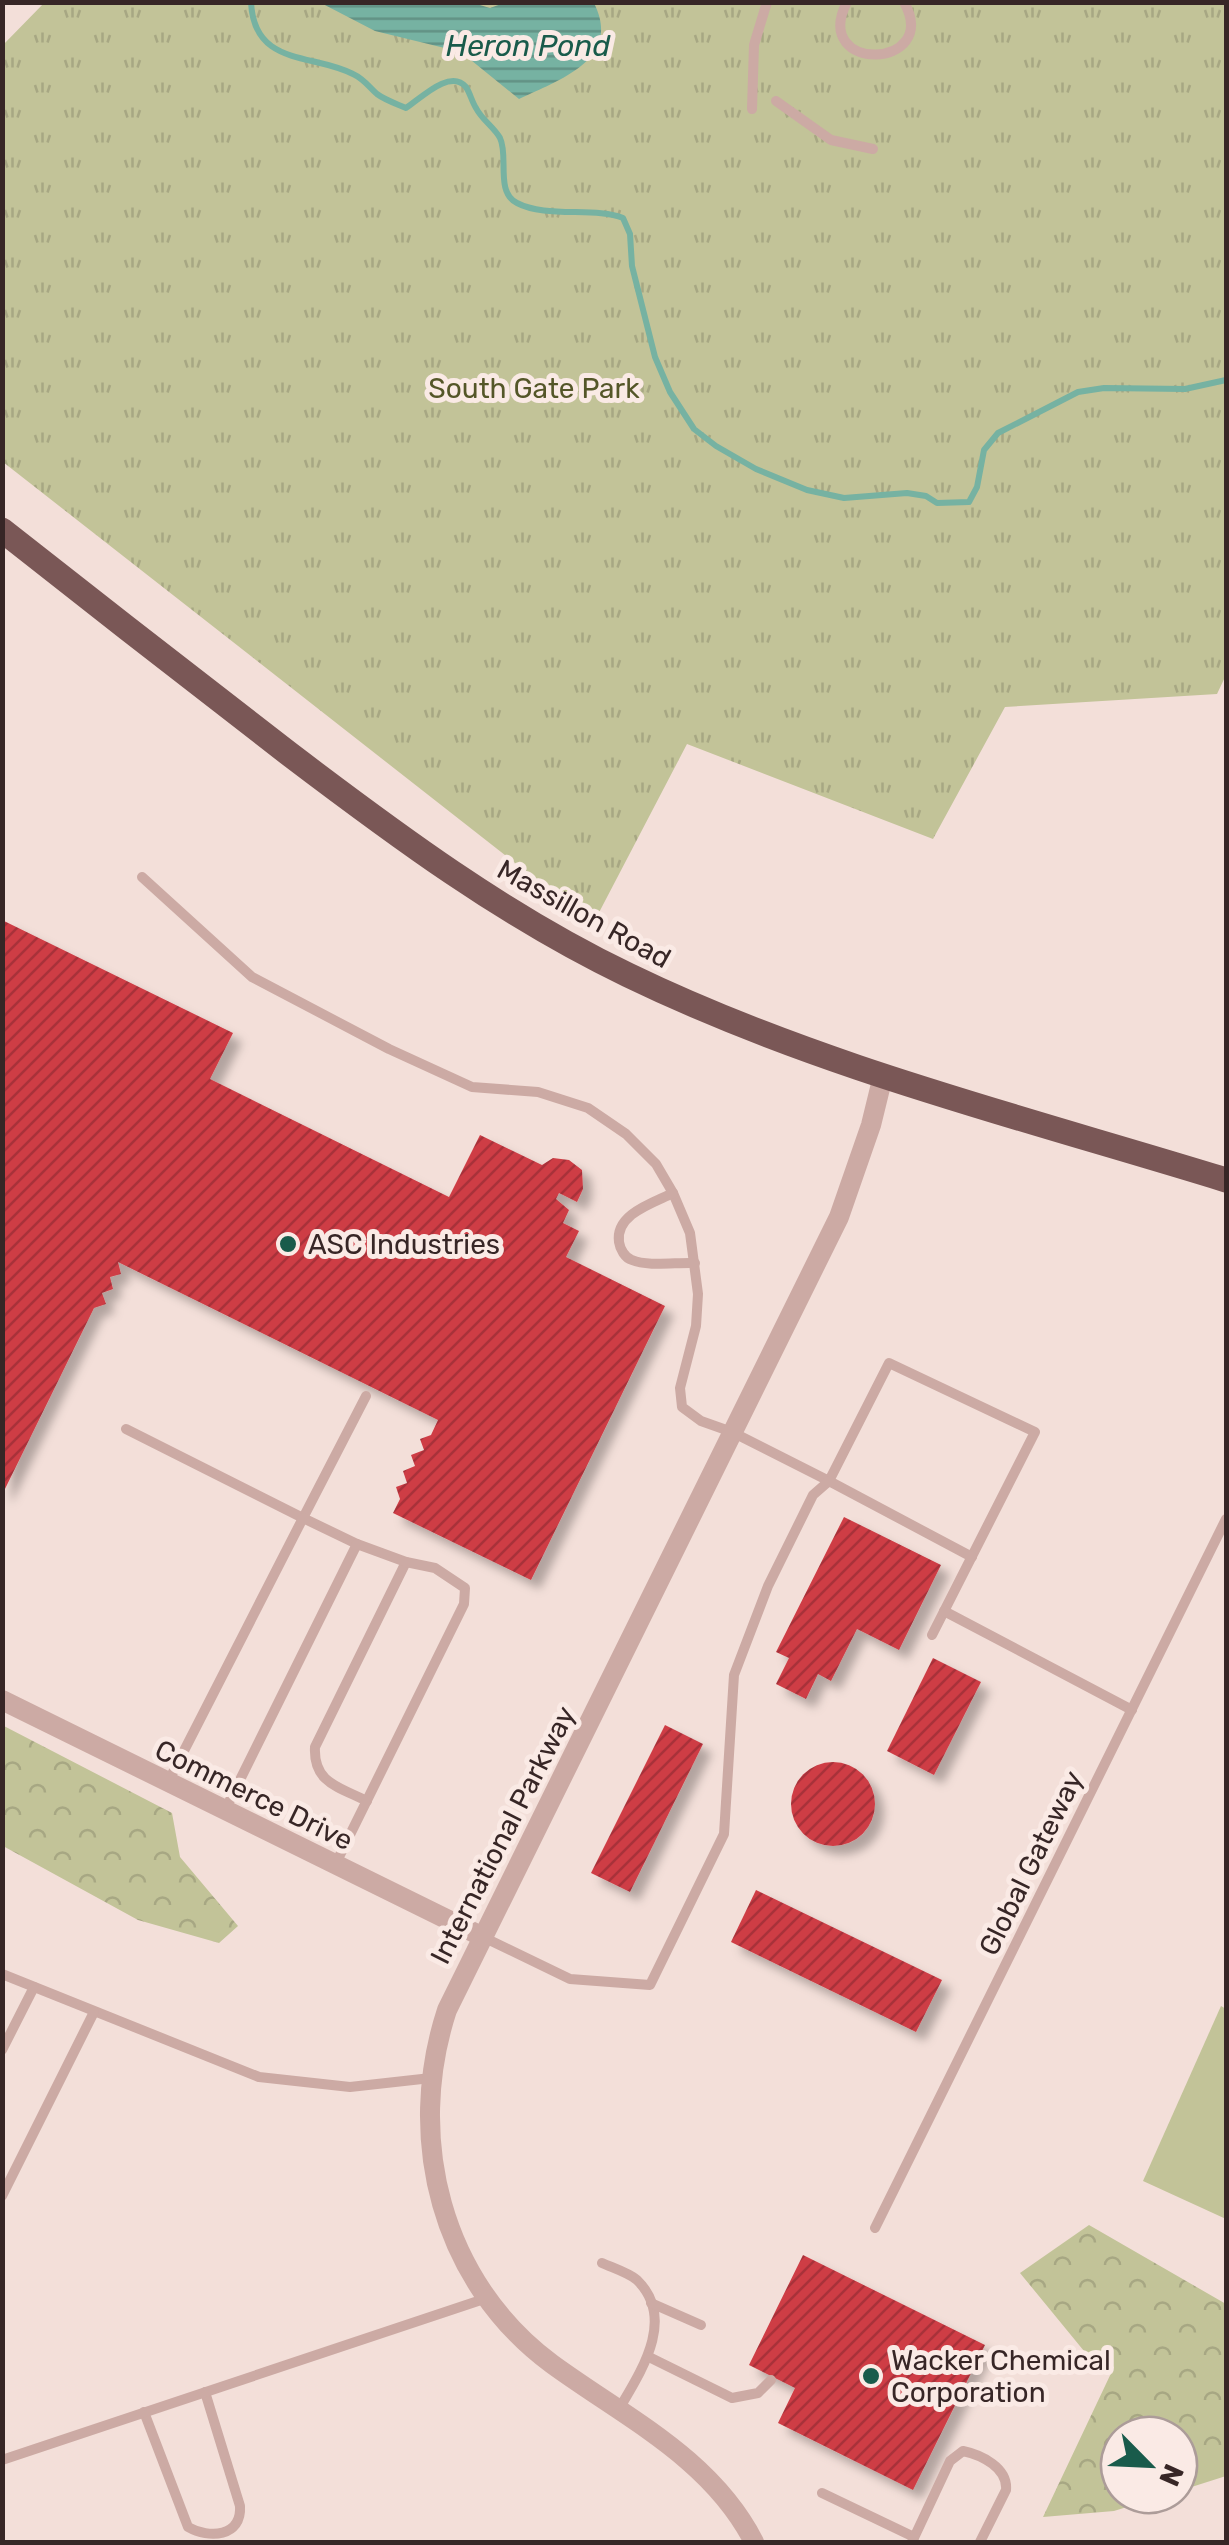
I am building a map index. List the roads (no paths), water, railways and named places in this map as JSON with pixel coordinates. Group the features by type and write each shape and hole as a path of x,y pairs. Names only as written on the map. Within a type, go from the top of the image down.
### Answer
{"main road":[{"name":"Massillon Road","path":"2,530 207,691 447,871 624,974 707,1012 883,1076 1226,1180"}],"street":[{"name":"International Parkway","path":"754,2542 714,2483 688,2458 549,2362 504,2320 488,2298 462,2258 434,2179 429,2128 431,2078 447,2010 839,1217 872,1125 883,1076"},
{"name":"Commerce Drive","path":"2,1700 483,1937"}],"lane":[{"path":"752,108 754,45 767,2"},
{"path":"846,2 840,17 845,40 862,54 874,57 896,50 904,42 910,20 904,2"},
{"path":"776,101 831,140 874,149"},
{"path":"142,877 252,976 389,1049 472,1087 538,1092 588,1108 626,1134 656,1164 690,1233 695,1262 696,1326 680,1388 682,1407 701,1421 732,1432 972,1557"},
{"path":"673,1192 633,1213 621,1224 618,1240 622,1254 633,1261 695,1262"},
{"path":"483,1937 570,1979 650,1985 724,1834 734,1675 768,1586 813,1496 829,1481 889,1363 1035,1432 932,1636"},
{"path":"168,1783 366,1396"},
{"path":"126,1429 357,1544 436,1568 465,1588 464,1604 335,1866"},
{"name":"Global Gateway","path":"876,2228 1226,1519"},
{"path":"224,1811 357,1544"},
{"path":"367,1801 319,1774 314,1764 314,1747 406,1562"},
{"path":"944,1612 1132,1710"},
{"path":"2,1974 259,2077 350,2087 431,2078"},
{"path":"2,2050 34,1987"},
{"path":"2,2196 94,2012"},
{"path":"602,2263 637,2280 651,2302 655,2331 649,2357 619,2410"},
{"path":"2,2460 488,2298"},
{"path":"651,2302 700,2325"},
{"path":"649,2357 732,2398 758,2393 771,2380"},
{"path":"144,2412 188,2527 203,2535 222,2533 235,2526 241,2517 240,2506 205,2392"},
{"path":"822,2493 913,2540 950,2461 963,2452 1000,2469 1006,2480 1006,2490 980,2542"}],"water":[{"name":"Heron Pond","path":"321,3 473,3 490,8 504,3 594,3 601,22 600,39 594,53 569,75 519,99 461,52 375,31"}],"waterway":[{"path":"251,2 255,23 274,48 353,74 380,96 406,108 444,83 459,82 466,87 479,112 500,138 506,191 517,203 542,210 623,218 630,234 632,266 655,357 670,392 694,429 756,469 807,490 844,498 907,493 926,496 937,503 969,502 977,487 984,450 998,433 1078,392 1104,388 1185,389 1226,380"}],"place":[{"name":"ASC Industries","path":"288,1244"},
{"name":"Wacker Chemical Corporation","path":"871,2376"}],"park label":[{"name":"South Gate Park","path":"534,388"}]}
